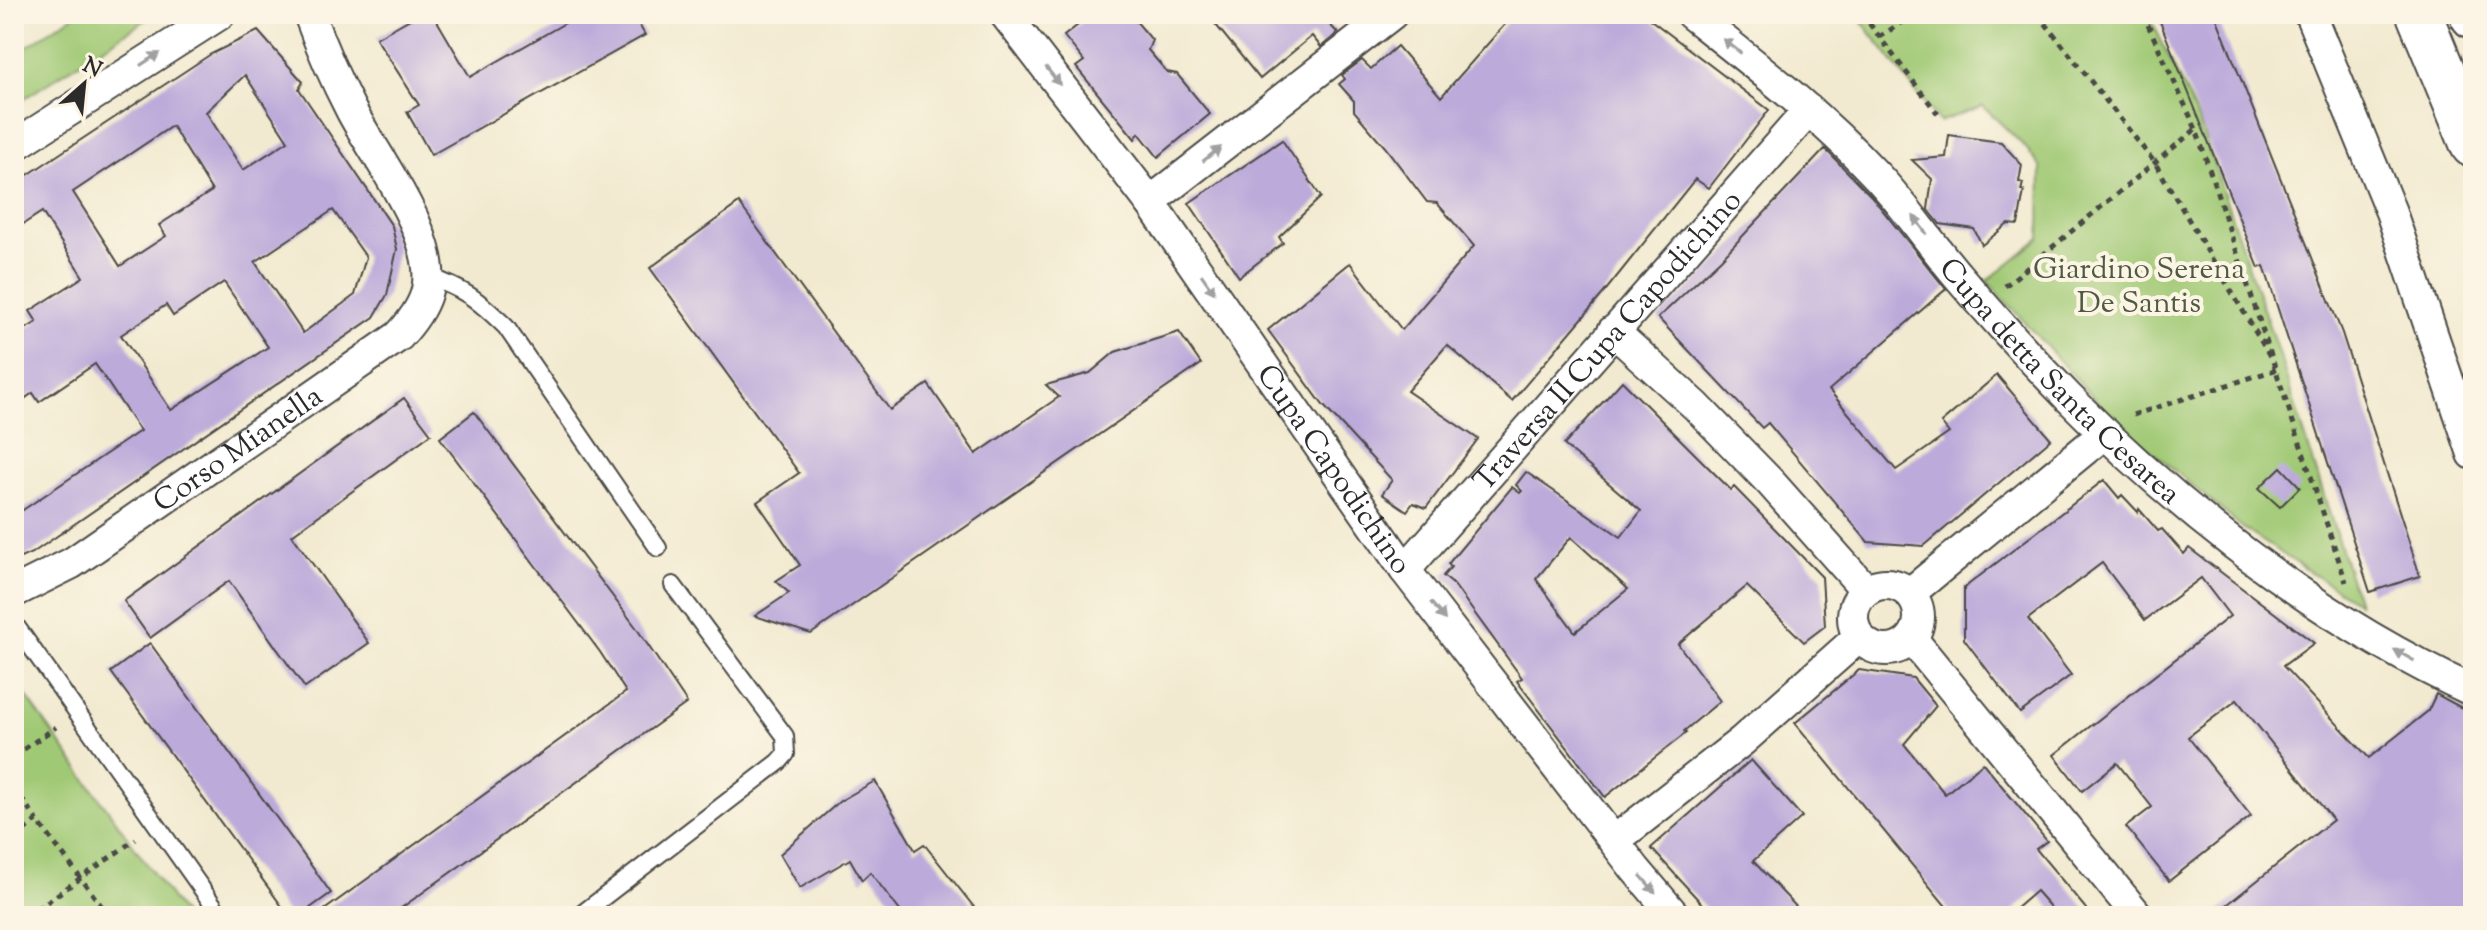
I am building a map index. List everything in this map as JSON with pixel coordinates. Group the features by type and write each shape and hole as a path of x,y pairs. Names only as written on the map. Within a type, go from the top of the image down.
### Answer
{"highway":[{"path":"2419,14 2473,145"}],"street":[{"path":"14,146 220,14"},
{"name":"Corso Mianella","path":"14,592 72,563 399,336 420,307 427,293 427,276 424,249 416,223 351,111 309,14"},
{"name":"Cupa Capodichino","path":"1005,14 1150,202 1405,570 1675,916"},
{"path":"1150,202 1392,14"},
{"name":"Cupa detta Santa Cesarea","path":"1691,14 1809,110 1872,171 1912,214 1957,275 1983,304 2102,430 2191,511 2362,632 2473,691"},
{"path":"2310,14 2391,212 2473,454"},
{"name":"Traversa II Cupa Capodichino","path":"1405,570 1809,110"},
{"path":"1613,331 1696,406 1771,483 1866,590"},
{"path":"1910,593 2102,430"},
{"path":"1889,584 1910,593 1919,611 1920,621 1912,639 1895,650 1885,651 1875,649 1859,637 1853,617 1854,607 1866,590 1889,584"},
{"path":"1614,841 1742,741 1859,637"},
{"path":"1912,639 2138,916"}],"lane":[{"path":"427,276 476,298 506,327 658,548"},
{"path":"579,916 786,754 785,736 673,585"},
{"path":"14,623 221,916"}],"path":[{"path":"1862,14 1938,114"},
{"path":"1879,37 1915,14"},
{"path":"2038,14 2155,163 2278,369"},
{"path":"2143,14 2196,129 2278,369 2362,632"},
{"path":"1983,304 2196,129"},
{"path":"2102,430 2278,369"},
{"path":"14,756 77,712"},
{"path":"14,788 109,916"},
{"path":"14,838 37,820"},
{"path":"27,916 157,824"}],"green space":[{"path":"76,14 155,14 14,105 14,55"},
{"name":"Giardino Serena De Santis","path":"1856,14 2149,14 2200,124 2282,364 2358,603 2244,529 2112,418 1987,281 2040,238 2041,168 2026,148 1983,106 1939,122"},
{"path":"14,679 184,916 14,916"}],"building":[{"path":"419,14 433,14 470,77 581,14 633,14 645,35 431,155 407,112 419,105 376,38"},
{"path":"1092,14 1130,14 1152,40 1148,50 1167,72 1177,74 1210,114 1158,157 1139,133 1135,139 1076,67 1084,61 1064,36"},
{"path":"1207,14 1339,14 1328,23 1338,33 1321,47 1312,36 1260,79"},
{"path":"1514,14 1643,14 1769,110 1709,188 1695,179 1512,401 1447,345 1407,391 1478,439 1426,508 1413,503 1407,511 1382,494 1392,480 1323,405 1268,330 1350,263 1402,330 1474,246 1437,203 1427,202 1354,111 1354,101 1339,84 1345,79 1342,75 1362,60 1371,69 1397,46 1441,97"},
{"path":"2157,14 2215,14 2342,333 2420,576 2370,592 2264,266 2259,268"},
{"path":"258,31 303,82 299,89 392,226 397,249 387,295 374,317 34,552 14,561 14,516 140,431 95,364 39,402 33,393 14,406 14,336 37,322 30,311 83,277 42,212 14,230 14,184 211,54","holes":["245,75 288,141 243,170 206,112","172,126 212,191 159,225 166,236 120,266 73,192","333,210 366,257 355,295 303,333 255,262","224,282 268,347 171,410 121,335 166,305 173,316"]},
{"path":"1949,135 2001,142 2022,165 2019,182 2023,183 2021,191 2024,191 2018,225 2008,224 1982,245 1974,229 1940,224 1928,209 1932,179 1912,160 1946,157"},
{"path":"1282,140 1321,197 1279,237 1283,243 1239,277 1189,203"},
{"path":"1825,149 1872,197 1946,289 1829,390 1896,470 1949,433 1941,423 1997,375 2051,439 1924,546 1868,542 1768,423 1762,428 1658,318 1721,259"},
{"path":"739,203 890,410 928,384 976,454 1059,397 1046,385 1090,373 1115,352 1179,332 1201,364 811,634 755,616 789,593 776,581 800,565 757,502 799,473 650,268"},
{"path":"1622,381 1731,490 1734,487 1822,577 1825,626 1804,642 1747,586 1678,644 1720,701 1684,731 1686,733 1605,797 1517,681 1522,678 1454,585 1443,576 1451,567 1448,564 1512,487 1520,493 1522,491 1516,485 1526,472 1621,537 1641,511 1564,445","holes":["1571,537 1628,589 1575,632 1536,579"]},
{"path":"404,398 431,434 292,535 369,643 305,688 229,581 150,638 124,601"},
{"path":"474,412 635,626 687,703 390,916 316,916 626,692 600,652 440,438"},
{"path":"2281,467 2300,487 2280,507 2259,488"},
{"path":"2104,480 2119,498 2122,495 2138,512 2139,509 2158,531 2162,529 2184,554 2189,548 2314,643 2283,666 2369,758 2428,711 2436,694 2473,714 2473,916 2213,916 2333,820 2237,700 2188,737 2251,816 2169,881 2126,827 2152,807 2117,763 2082,791 2054,755 2230,616 2201,578 2145,620 2102,563 2028,619 2071,675 2020,713 1964,639 1964,588"},
{"path":"150,643 331,893 299,916 289,916 111,672"},
{"path":"1859,670 1913,678 1936,706 1904,744 1945,794 1983,763 2047,841 2036,849 2092,916 2058,916 2036,891 2007,916 1954,916 1795,723"},
{"path":"1751,760 1802,817 1753,861 1805,916 1713,916 1651,848"},
{"path":"875,781 915,850 924,844 981,916 904,916 870,872 862,880 850,859 800,888 780,854 840,801"}]}
